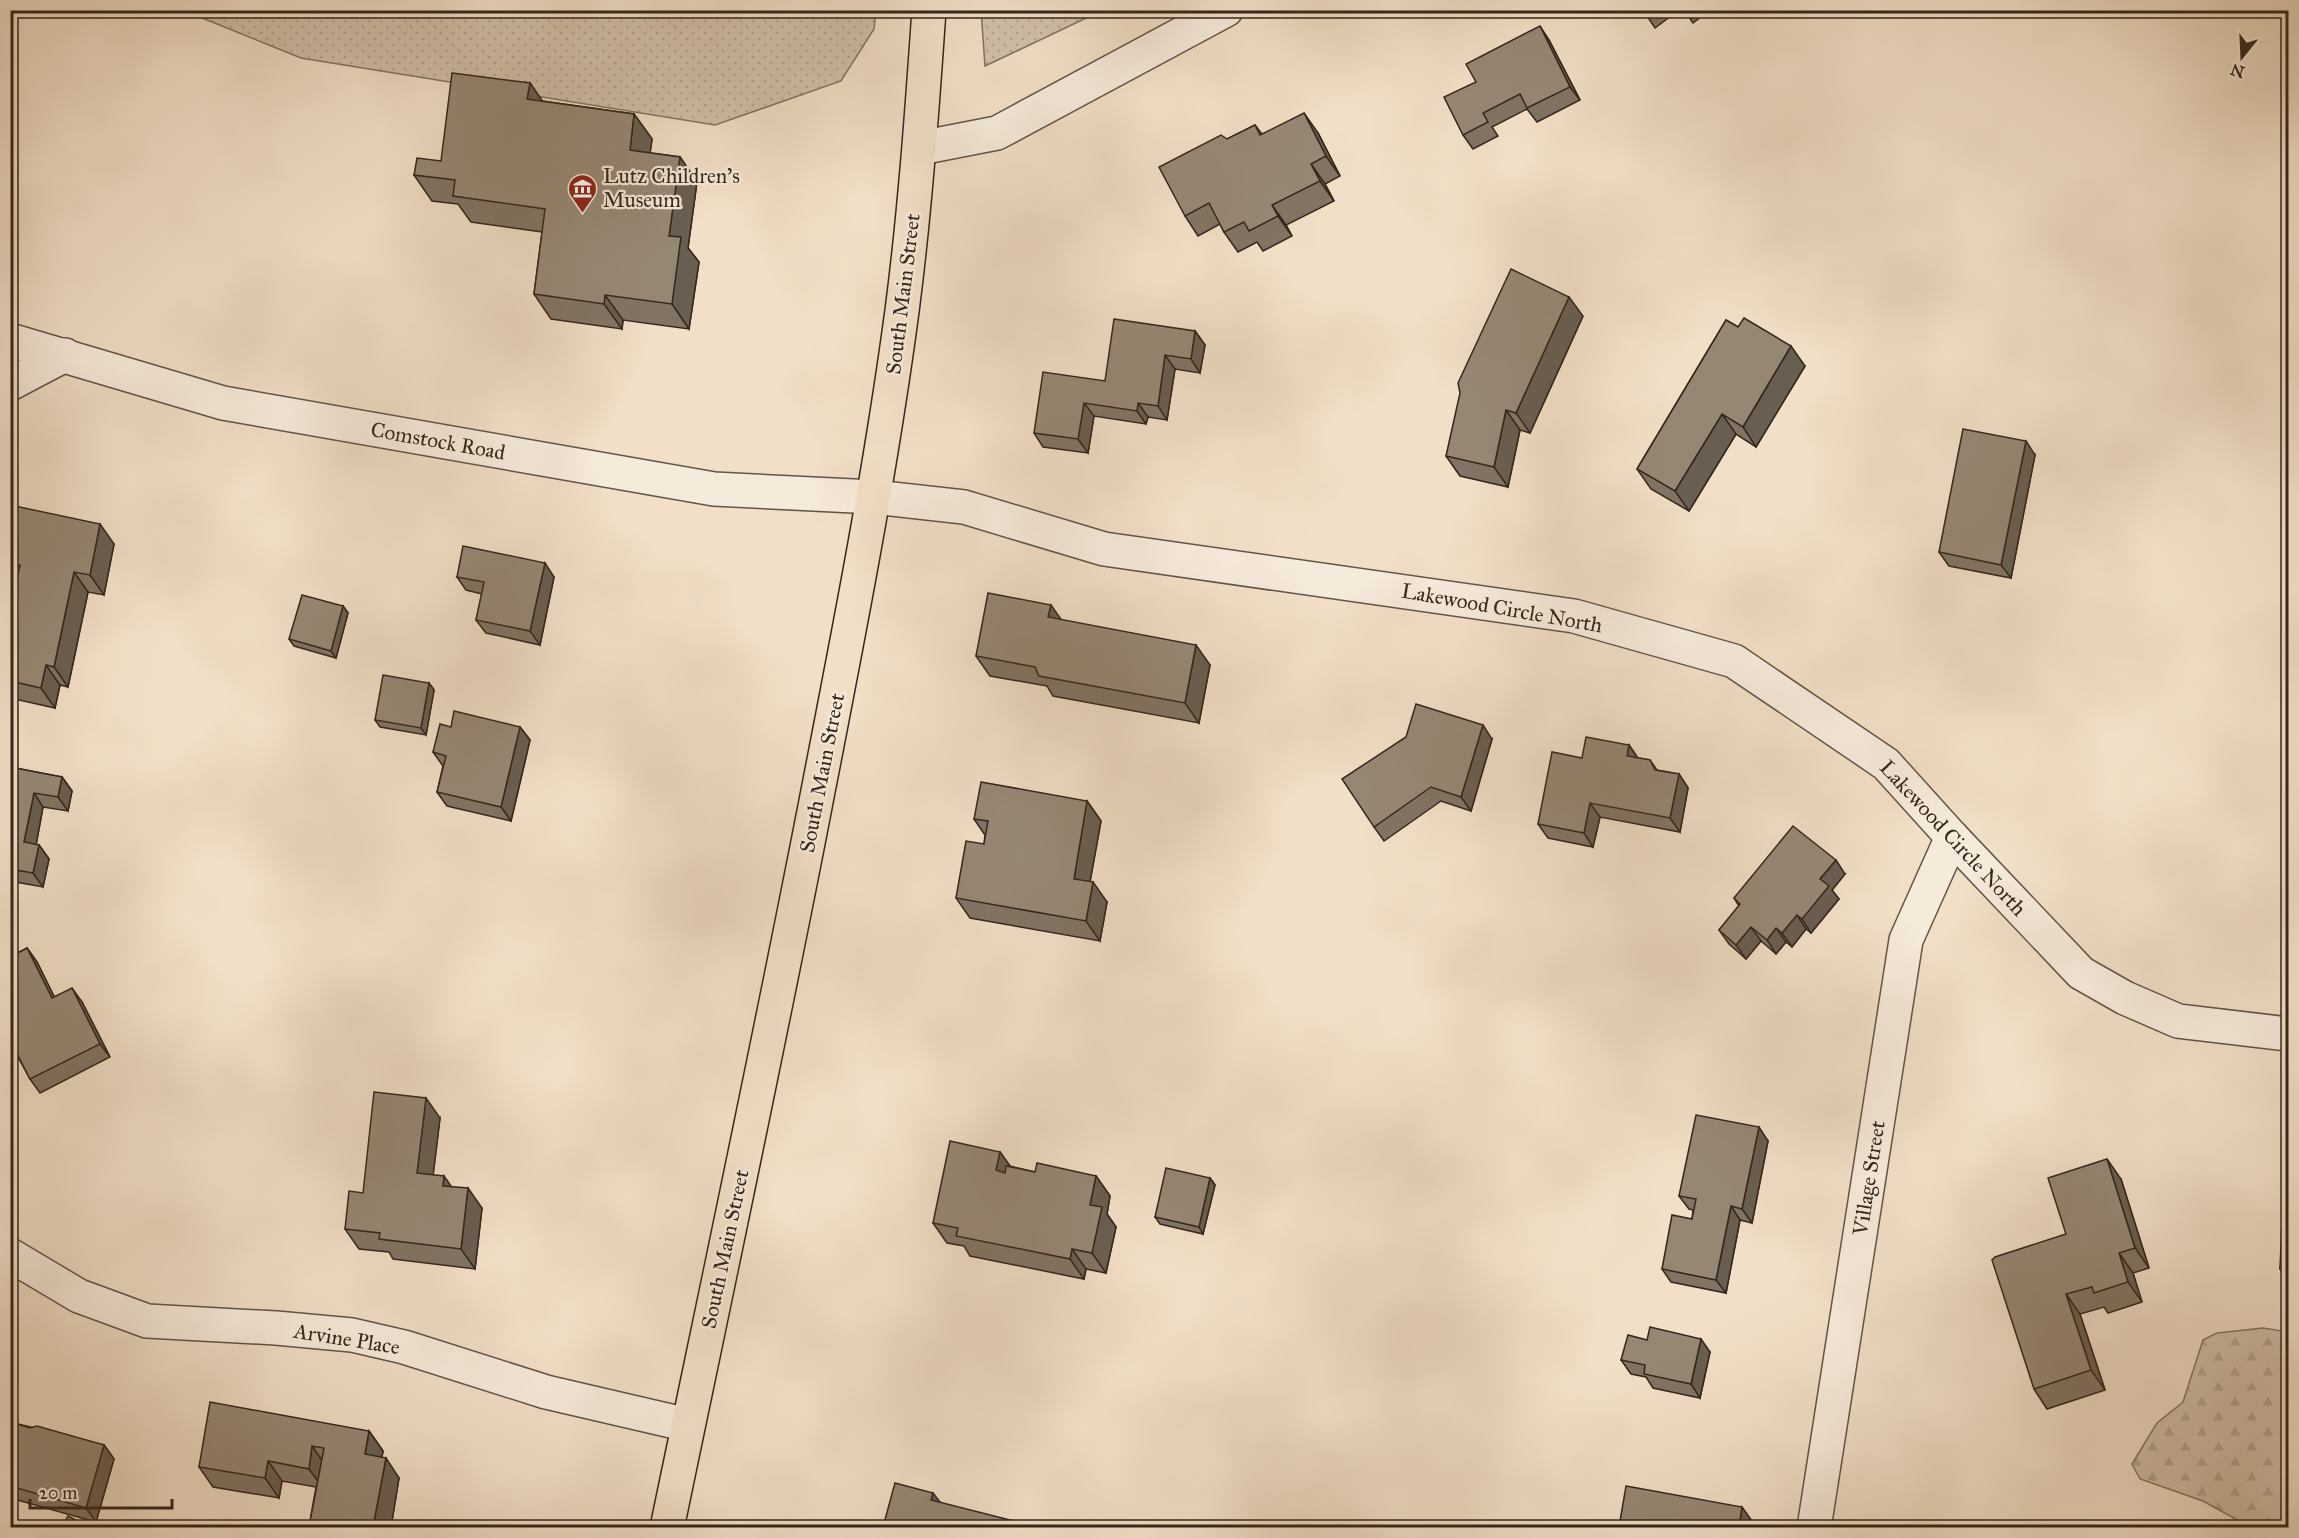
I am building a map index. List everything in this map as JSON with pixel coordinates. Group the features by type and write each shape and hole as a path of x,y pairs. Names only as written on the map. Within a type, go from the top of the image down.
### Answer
{"main road":[{"name":"South Main Street","path":"667,1527 785,961 874,497 902,313 920,147 929,10"}],"street":[{"path":"920,147 997,133 1226,10"},
{"name":"Comstock Road","path":"10,340 223,404 714,489 874,497"},
{"path":"10,384 65,355"},
{"name":"Lakewood Circle North","path":"874,497 964,507 1104,549 1574,616 1734,661 1886,764 2081,973 2125,998 2178,1021 2289,1034"},
{"name":"Village Street","path":"1814,1527 1906,940 1952,837"},
{"name":"Arvine Place","path":"10,1255 79,1296 147,1321 276,1328 352,1335 404,1347 546,1392 688,1425"}],"green space":[{"path":"981,10 1101,10 1101,11 985,66"},
{"path":"185,11 876,11 874,29 841,81 715,125 301,58"},
{"path":"2263,1328 2288,1332 2288,1527 2250,1527 2203,1501 2140,1479 2132,1464 2157,1423 2183,1402 2203,1340 2217,1333"}],"building":[{"path":"1540,26 1570,87 1527,108 1520,94 1483,113 1488,122 1463,135 1444,97 1476,82 1466,64"},
{"name":"Lutz Children's Museum","path":"452,73 530,83 527,99 634,114 630,150 680,157 669,236 681,237 672,304 605,295 604,304 534,294 545,209 453,196 455,180 414,175 417,158 441,161"},
{"path":"1304,113 1326,156 1311,164 1320,181 1272,205 1278,216 1249,231 1244,222 1224,232 1209,203 1185,216 1159,167 1221,135 1227,139 1255,125 1260,135"},
{"path":"1511,269 1569,297 1516,413 1506,410 1494,467 1446,456 1460,393 1458,383"},
{"path":"1744,318 1791,346 1743,427 1722,414 1675,491 1637,469 1726,320 1738,327"},
{"path":"1114,319 1195,331 1191,359 1165,355 1158,406 1138,403 1137,411 1084,403 1078,439 1034,433 1043,372 1105,381"},
{"path":"1963,429 2026,441 2001,565 1939,552"},
{"path":"10,505 100,524 90,575 74,572 54,667 46,665 41,688 10,681 10,609 20,565 10,563"},
{"path":"463,546 545,563 530,631 476,620 484,582 457,577"},
{"path":"988,593 1051,605 1048,617 1196,645 1185,703 1039,676 1035,667 976,656"},
{"path":"302,595 343,606 331,651 289,639"},
{"path":"383,675 429,683 421,728 375,720"},
{"path":"1416,704 1483,725 1461,797 1431,787 1374,827 1342,779 1406,737"},
{"path":"454,711 520,727 501,807 437,792 446,756 433,752 440,724 451,727"},
{"path":"1586,737 1629,745 1627,756 1650,760 1655,770 1679,774 1670,818 1590,803 1584,833 1538,824 1552,752 1582,758"},
{"path":"10,767 62,777 58,797 34,793 24,842 39,845 33,873 10,869"},
{"path":"981,782 1087,801 1074,879 1093,882 1086,921 956,898 966,841 984,844 988,821 974,819"},
{"path":"1793,826 1836,860 1820,879 1829,886 1802,919 1797,915 1782,933 1776,928 1767,940 1751,927 1736,945 1719,930 1740,904 1734,898"},
{"path":"27,948 52,998 72,988 100,1044 30,1079 10,1044 10,957"},
{"path":"374,1092 426,1098 417,1173 444,1176 443,1186 468,1188 461,1249 379,1239 380,1233 345,1229 349,1191 363,1193"},
{"path":"1696,1115 1759,1127 1742,1209 1731,1206 1716,1280 1662,1269 1672,1215 1692,1219 1696,1199 1679,1196"},
{"path":"950,1141 1000,1152 996,1170 1005,1173 1006,1166 1035,1172 1037,1163 1096,1176 1090,1205 1102,1207 1092,1253 1072,1249 1070,1259 956,1236 958,1228 933,1223"},
{"path":"2107,1159 2135,1248 2119,1253 2128,1282 2094,1293 2092,1287 2066,1294 2091,1370 2034,1389 1992,1260 1995,1257 2066,1234 2048,1178"},
{"path":"1166,1168 1210,1178 1199,1227 1155,1217"},
{"path":"2283,1196 2289,1196 2289,1269 2280,1269"},
{"path":"1650,1327 1701,1339 1691,1384 1644,1374 1645,1365 1621,1360 1628,1335 1647,1340"},
{"path":"210,1402 369,1431 365,1454 386,1458 373,1527 309,1527 324,1448 312,1446 309,1469 268,1461 265,1478 199,1467"},
{"path":"10,1422 30,1428 37,1426 104,1445 86,1508 10,1486"},
{"path":"895,1483 933,1493 931,1500 1014,1521 1012,1527 883,1527"},
{"path":"1626,1486 1742,1507 1739,1527 1619,1527"},
{"path":"68,1516 89,1527 62,1527"}],"place":[{"name":"Lutz Children's Museum","path":"582,214"}]}
